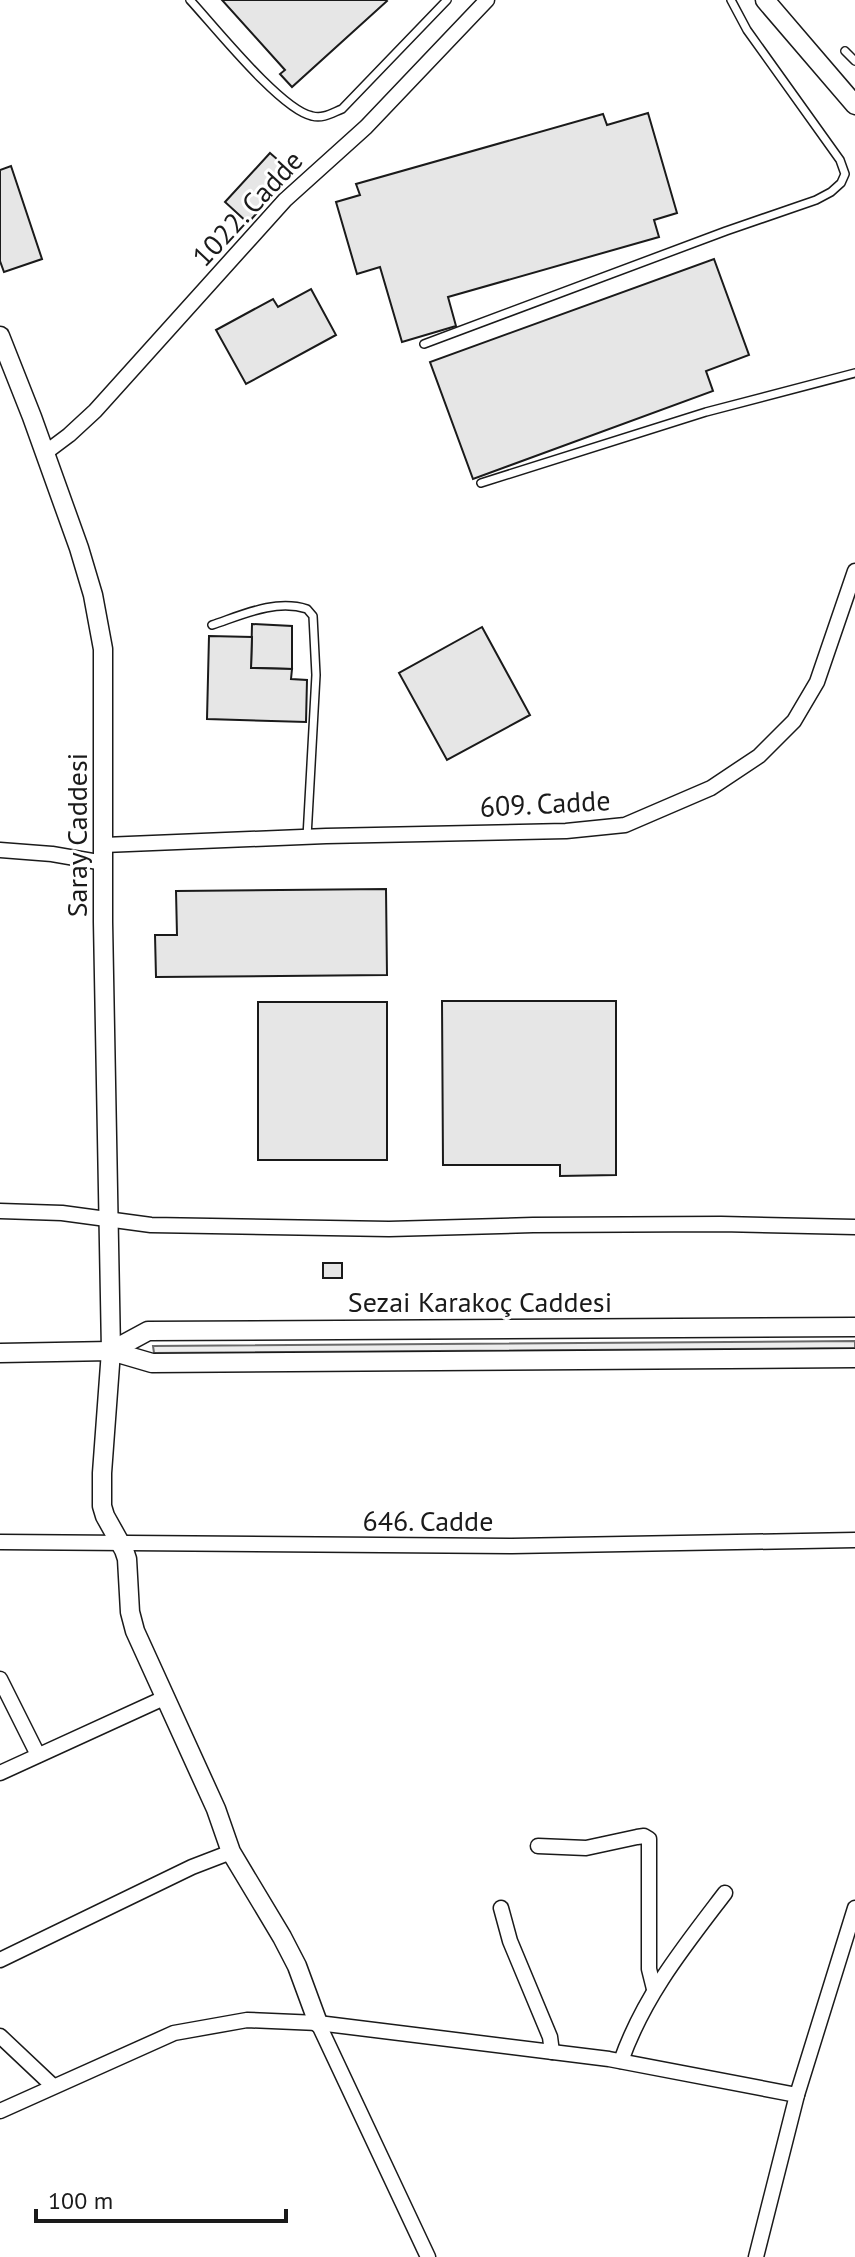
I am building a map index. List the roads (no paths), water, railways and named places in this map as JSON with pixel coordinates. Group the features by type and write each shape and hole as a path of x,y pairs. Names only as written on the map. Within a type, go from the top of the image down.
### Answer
{"street":[{"name":"1022. Cadde","path":"45,453 95,411 285,200 366,127 487,0"},
{"path":"765,0 855,105"},
{"name":"Saray Caddesi","path":"0,336 86,571 103,649 111,1351 102,1506 127,1559 130,1612 135,1631 216,1809 231,1852 297,1966 318,2023"},
{"name":"609. Cadde","path":"0,850 104,854 307,837 625,825 711,788 759,756 780,737 801,711 817,682 855,571"},
{"path":"0,1211 62,1213 151,1225 389,1229 592,1225 855,1227"},
{"name":"Sezai Karakoç Caddesi","path":"111,1351 148,1331 855,1327"},
{"name":"Sezai Karakoç Caddesi","path":"0,1353 111,1351 152,1363 855,1358"},
{"name":"646. Cadde","path":"0,1542 512,1546 855,1540"},
{"path":"0,1679 38,1755"},
{"path":"0,1773 164,1698"},
{"path":"538,1846 586,1848 637,1837 649,1839 649,1969 654,1989"},
{"path":"0,1960 192,1867 231,1852"},
{"path":"621,2061 632,2029 654,1989 725,1893"},
{"path":"501,1908 510,1941 550,2037 552,2052"},
{"path":"756,2257 797,2095 855,1908"},
{"path":"0,2111 174,2033 247,2020 318,2023 621,2061 797,2095"},
{"path":"318,2023 428,2257"},
{"path":"0,2036 53,2086"}],"lane":[{"path":"190,0 279,97 312,116 325,116 342,109 447,0"},
{"path":"424,344 816,200 841,183 845,174 840,160 747,30 731,0"},
{"path":"845,51 855,61"},
{"path":"481,483 706,412 855,373"},
{"path":"212,625 260,609 285,605 307,609 313,616 316,675 307,837"}]}
